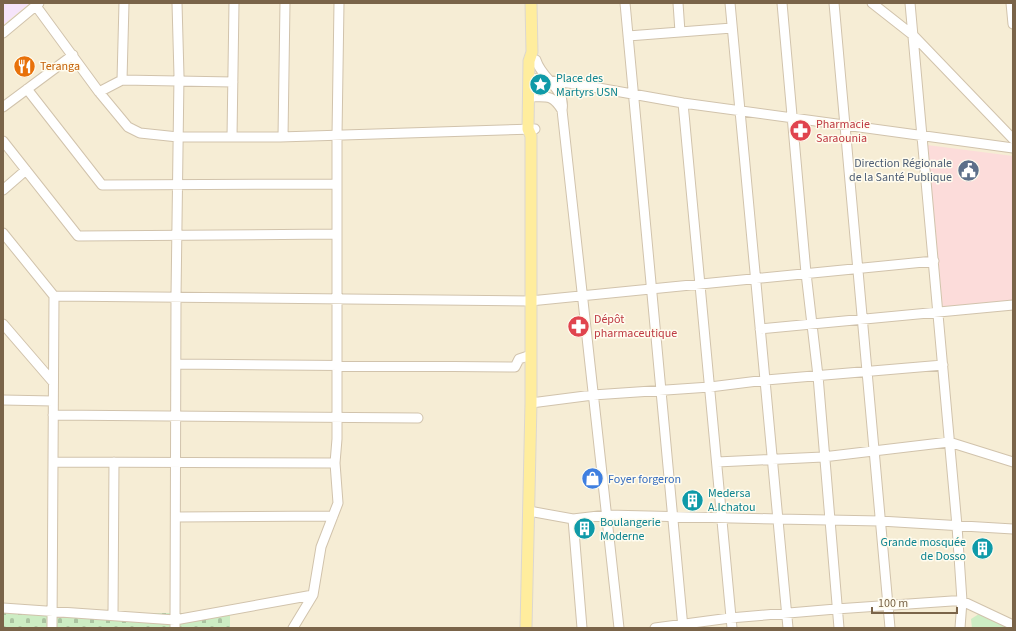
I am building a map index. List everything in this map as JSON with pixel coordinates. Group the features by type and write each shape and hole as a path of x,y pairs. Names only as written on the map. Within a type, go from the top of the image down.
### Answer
{"main road":[{"path":"526,628 531,403 531,131 534,56 532,3"}],"street":[{"path":"122,80 124,3"},
{"path":"175,624 177,462 176,297 179,81 177,3"},
{"path":"232,137 234,3"},
{"path":"283,137 285,3"},
{"path":"293,628 313,595 321,547 338,503 335,463 337,417 337,135 339,3"},
{"path":"625,3 674,517 683,627"},
{"path":"678,3 680,32"},
{"path":"730,3 788,628"},
{"path":"782,3 806,273 818,376 823,457 836,609 839,628"},
{"path":"834,3 890,628"},
{"path":"872,3 914,36 1013,139"},
{"path":"910,3 957,526 962,602 960,628"},
{"path":"1011,3 1013,24"},
{"path":"3,33 38,4 99,92 128,127 140,133 178,137 283,137 531,131"},
{"path":"628,36 732,28"},
{"path":"3,107 73,55"},
{"path":"534,56 542,73 555,86 560,96 619,628"},
{"path":"533,78 683,103 1013,148"},
{"path":"99,92 122,80 233,82"},
{"path":"533,97 560,96 576,84"},
{"path":"27,89 102,185 337,184"},
{"path":"683,103 701,284 731,623"},
{"path":"3,141 78,236 337,234"},
{"path":"3,190 26,170"},
{"path":"3,233 54,296 52,628"},
{"path":"54,296 530,301 934,261"},
{"path":"760,329 1013,305"},
{"path":"3,324 53,382"},
{"path":"176,364 514,367 519,359 531,355"},
{"path":"531,403 593,395 710,387 766,380 943,365"},
{"path":"3,400 53,401"},
{"path":"53,415 418,418"},
{"path":"717,462 823,457 950,442 1013,462"},
{"path":"53,462 335,463"},
{"path":"113,615 114,462"},
{"path":"529,511 573,519 607,515 880,521 1013,529"},
{"path":"176,517 333,516"},
{"path":"573,519 582,628"},
{"path":"3,608 113,615 175,624 313,595"},
{"path":"655,628 731,623 786,614 836,609 962,602 1011,622"}],"shaded area":[{"path":"3,3 1013,3 1013,628 3,628"},
{"path":"3,3 30,3 3,25"},
{"path":"927,145 1013,156 1013,303 943,310"}],"green space":[{"path":"3,613 230,613 230,628 3,628"},
{"path":"979,614 1012,628 972,628 971,619"}],"place":[{"name":"Teranga","path":"24,66"},
{"name":"Place des Martyrs USN","path":"541,85"},
{"name":"Pharmacie Saraounia","path":"800,131"},
{"name":"Direction Régionale de la Santé Publique","path":"968,170"},
{"name":"Dépôt pharmaceutique","path":"579,326"},
{"name":"Foyer forgeron","path":"593,479"},
{"name":"Medersa A.Ichatou","path":"693,500"},
{"name":"Boulangerie Moderne","path":"584,529"},
{"name":"Grande mosquée de Dosso","path":"982,549"}]}
